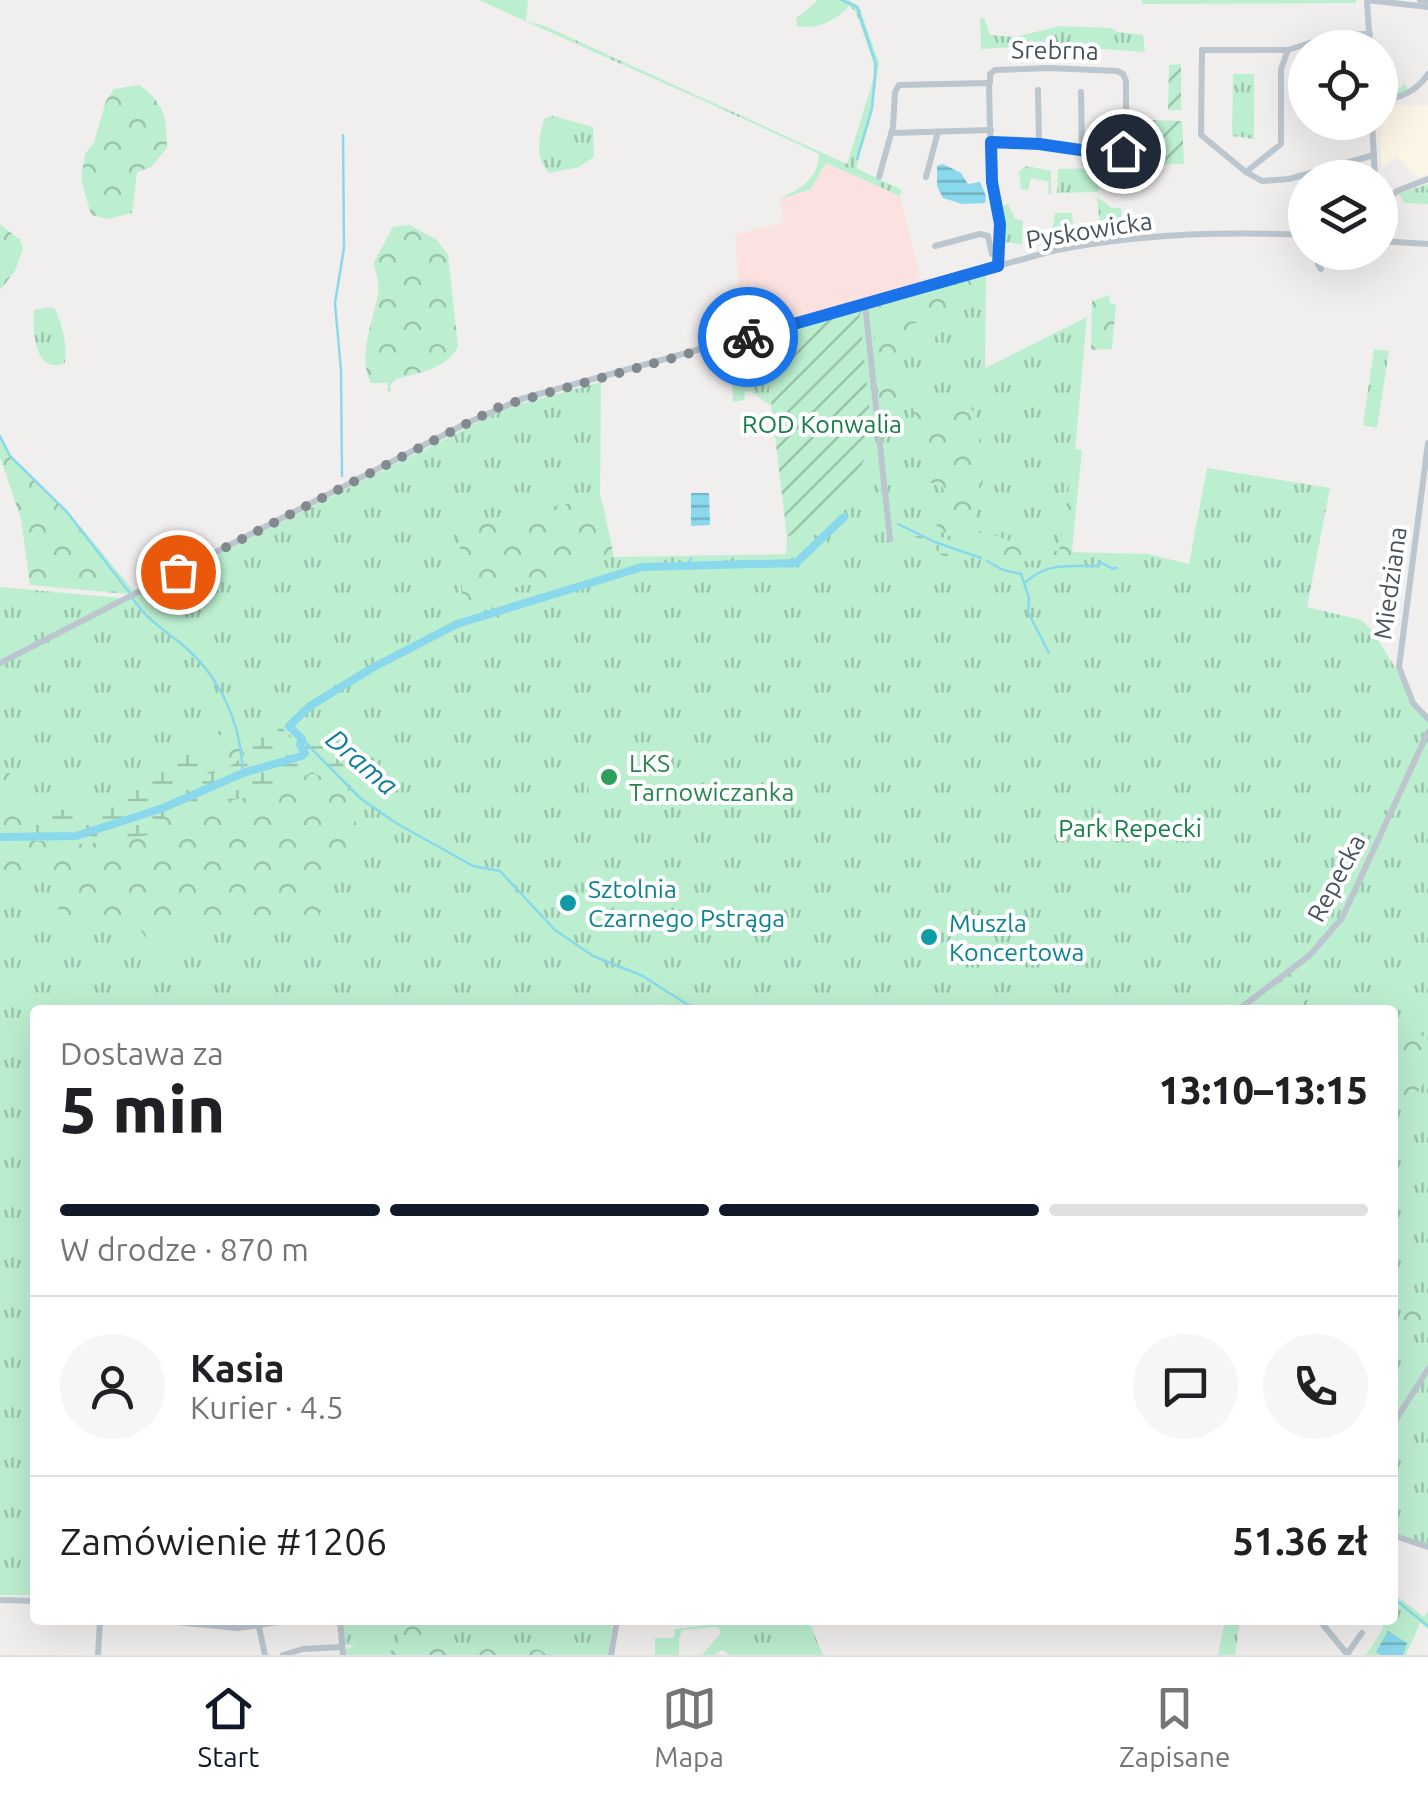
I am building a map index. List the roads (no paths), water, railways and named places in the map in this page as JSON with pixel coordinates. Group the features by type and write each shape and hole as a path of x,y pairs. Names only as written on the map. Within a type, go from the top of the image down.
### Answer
{"street":[{"path":"1420,0 1428,4"},
{"path":"1370,30 1372,3 1428,4"},
{"path":"1246,172 1282,144 1281,69 1288,50 1202,50 1202,135 1246,172 1262,182 1290,179 1374,155"},
{"name":"Srebrna","path":"991,142 1039,144 1115,155 1125,149 1126,63"},
{"name":"Srebrna","path":"998,266 1000,224 992,182 990,74 996,70 1049,68 1118,71 1126,81"},
{"path":"1398,98 1428,74"},
{"name":"Srebrna","path":"879,177 898,85 990,84"},
{"name":"Srebrna","path":"1038,90 1039,144"},
{"name":"Srebrna","path":"1082,92 1082,151"},
{"path":"891,133 991,130"},
{"path":"926,177 938,132"},
{"path":"1373,140 1374,160"},
{"path":"1398,192 1428,179"},
{"path":"935,246 980,234 988,236 992,254 998,254"},
{"name":"Pyskowicka","path":"0,663 501,406 1052,251 1118,241 1288,235"},
{"path":"1398,242 1428,244"},
{"path":"866,304 890,540"},
{"name":"Miedziana","path":"1428,443 1398,667 1413,703 1428,719"},
{"name":"Repecka","path":"1244,1005 1310,954 1334,929 1348,908 1428,732"},
{"path":"1398,1416 1428,1369"},
{"path":"1398,1537 1428,1548"},
{"path":"0,1600 30,1600"},
{"path":"98,1655 100,1625"},
{"path":"229,1625 268,1625"},
{"path":"285,1655 342,1651 340,1625"},
{"path":"611,1655 616,1625"},
{"path":"1323,1625 1348,1655 1362,1633"},
{"path":"258,1627 265,1655"}],"water":[{"path":"943,164 961,173 968,184 980,182 985,203 962,204 943,198 937,186 937,166"},
{"path":"691,493 709,493 710,525 691,526"},
{"path":"1388,1631 1407,1643 1403,1655 1376,1652"}],"waterway":[{"path":"842,0 857,7 876,64 872,108 857,159"},
{"path":"342,476 341,371 335,303 344,248 343,135"},
{"path":"0,436 10,456 67,512 129,592"},
{"path":"0,837 76,836 163,808 243,773 302,756 302,739 289,726 310,706 457,624 642,567 796,563 844,517"},
{"path":"898,524 981,558"},
{"path":"685,566 691,559"},
{"path":"987,561 1021,574 1029,598 1028,612 1049,653"},
{"path":"1026,582 1061,566 1099,566 1100,562 1113,569"},
{"path":"133,599 193,655 217,685 233,718 243,773"},
{"name":"Drama","path":"302,739 360,798 396,823 473,866 500,871 555,930 593,956 643,976 669,993"},
{"name":"Drama","path":"671,994 688,1005"},
{"name":"Drama","path":"1398,1602 1428,1626"}],"place":[{"name":"LKS Tarnowiczanka","path":"609,777"},
{"name":"Sztolnia Czarnego Pstrąga","path":"568,903"},
{"name":"Muszla Koncertowa","path":"929,937"}],"park label":[{"name":"ROD Konwalia","path":"822,424"},
{"name":"Park Repecki","path":"1130,828"}]}
